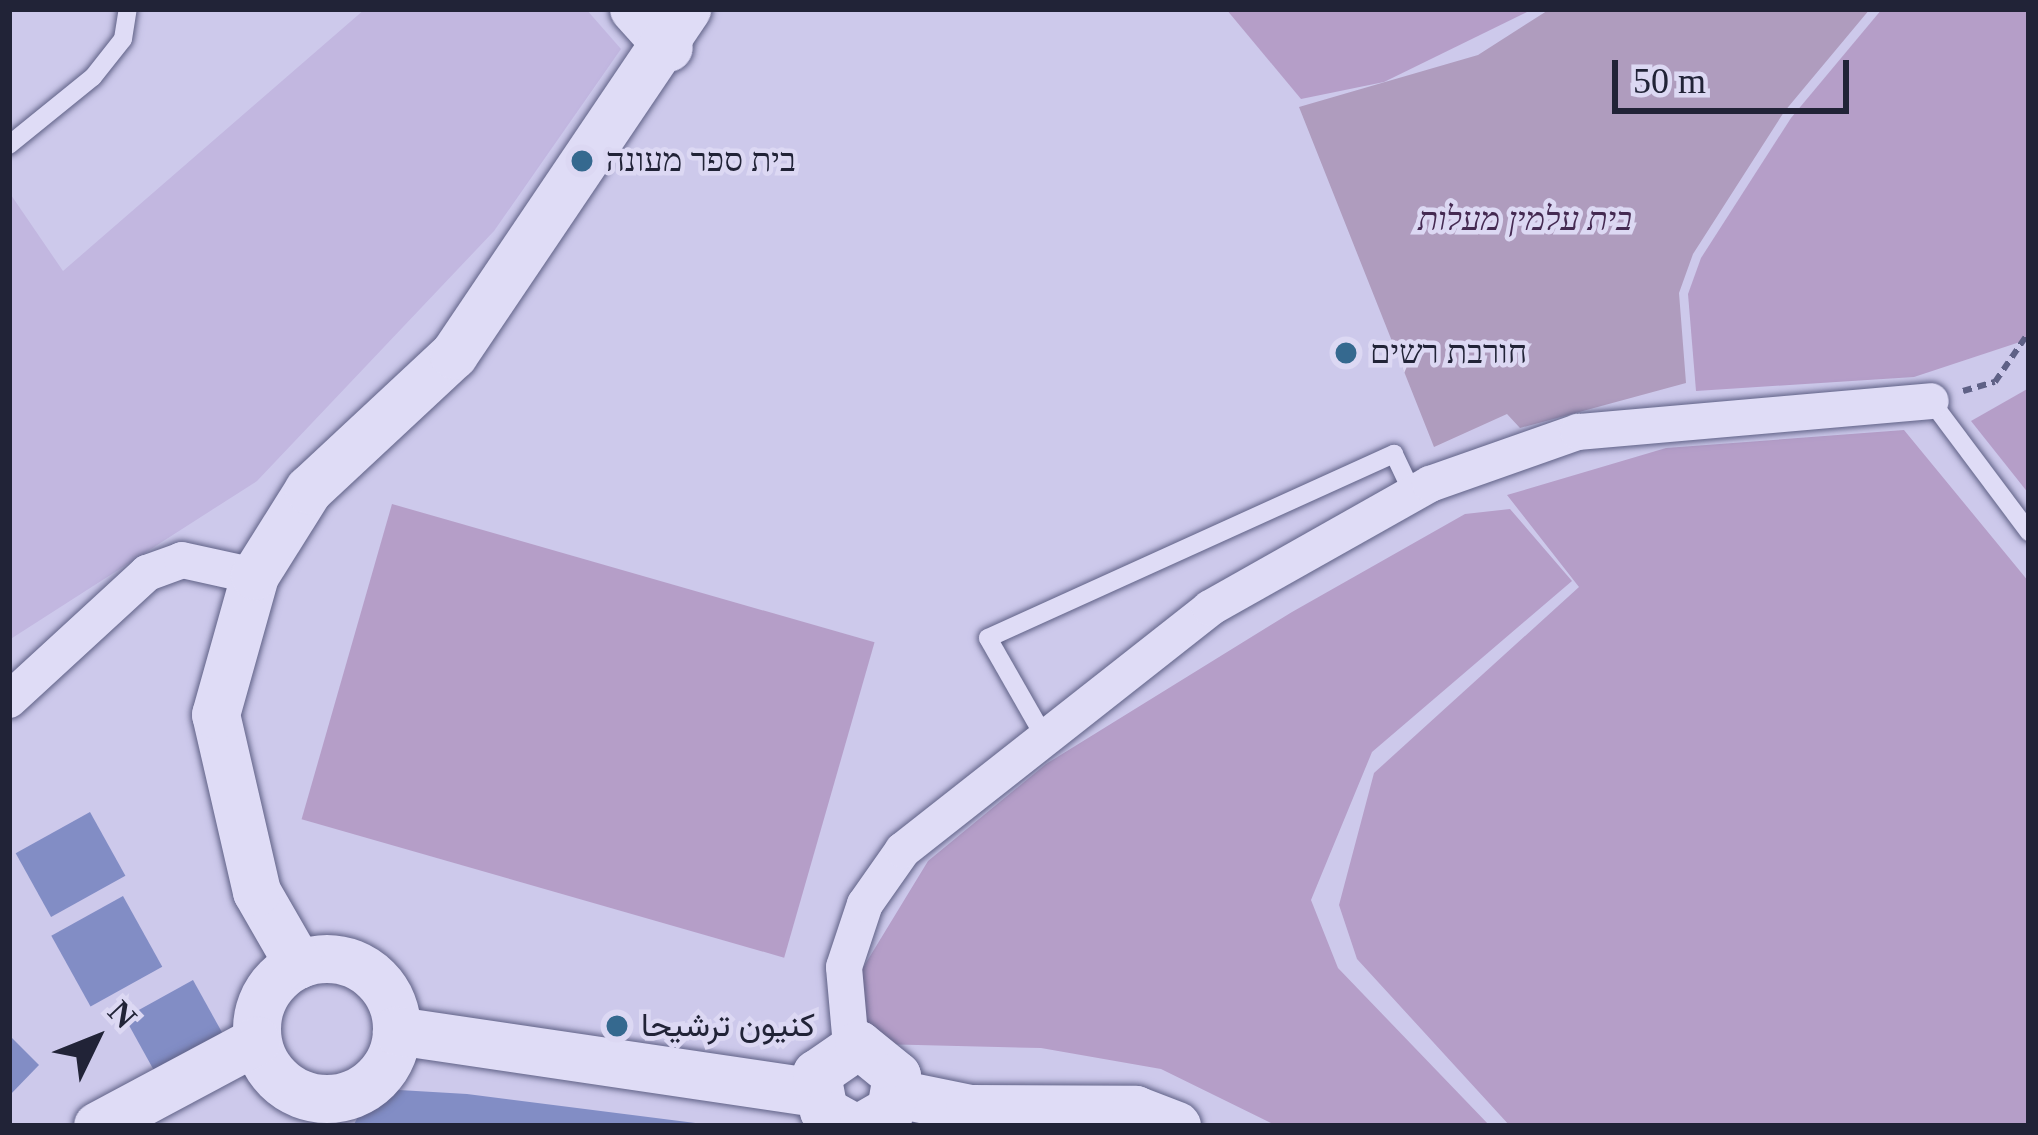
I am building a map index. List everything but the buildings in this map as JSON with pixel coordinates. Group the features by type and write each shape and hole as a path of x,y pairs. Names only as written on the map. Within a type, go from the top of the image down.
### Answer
{"main road":[{"path":"299,964 256,892 216,715 255,576 309,490 454,355 678,29 634,9"},
{"path":"299,964 366,971 397,1031 379,1076 333,1112 278,1079 257,1041 270,988 299,964"},
{"path":"397,1031 852,1115 970,1109 1148,1120"},
{"path":"98,1126 257,1041"},
{"path":"851,1046 889,1060 852,1115 827,1057 851,1046"}],"street":[{"path":"851,1046 844,967 865,904 903,850 1041,731 1210,608 1413,494 1578,432 1931,401"},
{"path":"9,700 147,573 182,560 255,576"}],"lane":[{"path":"9,145 93,77 123,40 128,9"},
{"path":"1931,401 2029,532"},
{"path":"1041,731 988,638 1394,454 1413,494"}],"path":[{"path":"1931,401 1995,382 2029,332"}],"shaded area":[{"path":"365,9 586,9 621,49 494,231 257,481 9,640 9,192 63,271"},
{"path":"1226,9 1533,9 1384,82 1301,99"},
{"path":"1882,9 2029,9 2029,339 1914,377 1696,391 1688,294 1701,258 1791,118"},
{"path":"2029,388 2029,494 1971,421"},
{"path":"1904,430 2029,582 2029,1126 1510,1126 1357,959 1339,905 1374,773 1579,587 1507,495 1666,448"},
{"path":"392,504 875,642 784,958 302,819"},
{"path":"1510,509 1572,581 1372,752 1311,900 1338,968 1490,1126 1277,1126 1161,1069 1041,1048 877,1044 847,994 928,861 1046,764 1292,612 1465,514"}],"green space":[{"name":"בית עלמין מעלות","path":"1550,9 1870,9 1784,112 1693,254 1679,293 1686,383 1520,428 1507,414 1434,447 1299,107 1478,55"}],"place":[{"name":"בית ספר מעונה","path":"582,161"},
{"name":"חורבת רשים","path":"1346,353"},
{"name":"كنيون ترشيحا","path":"617,1026"}]}
